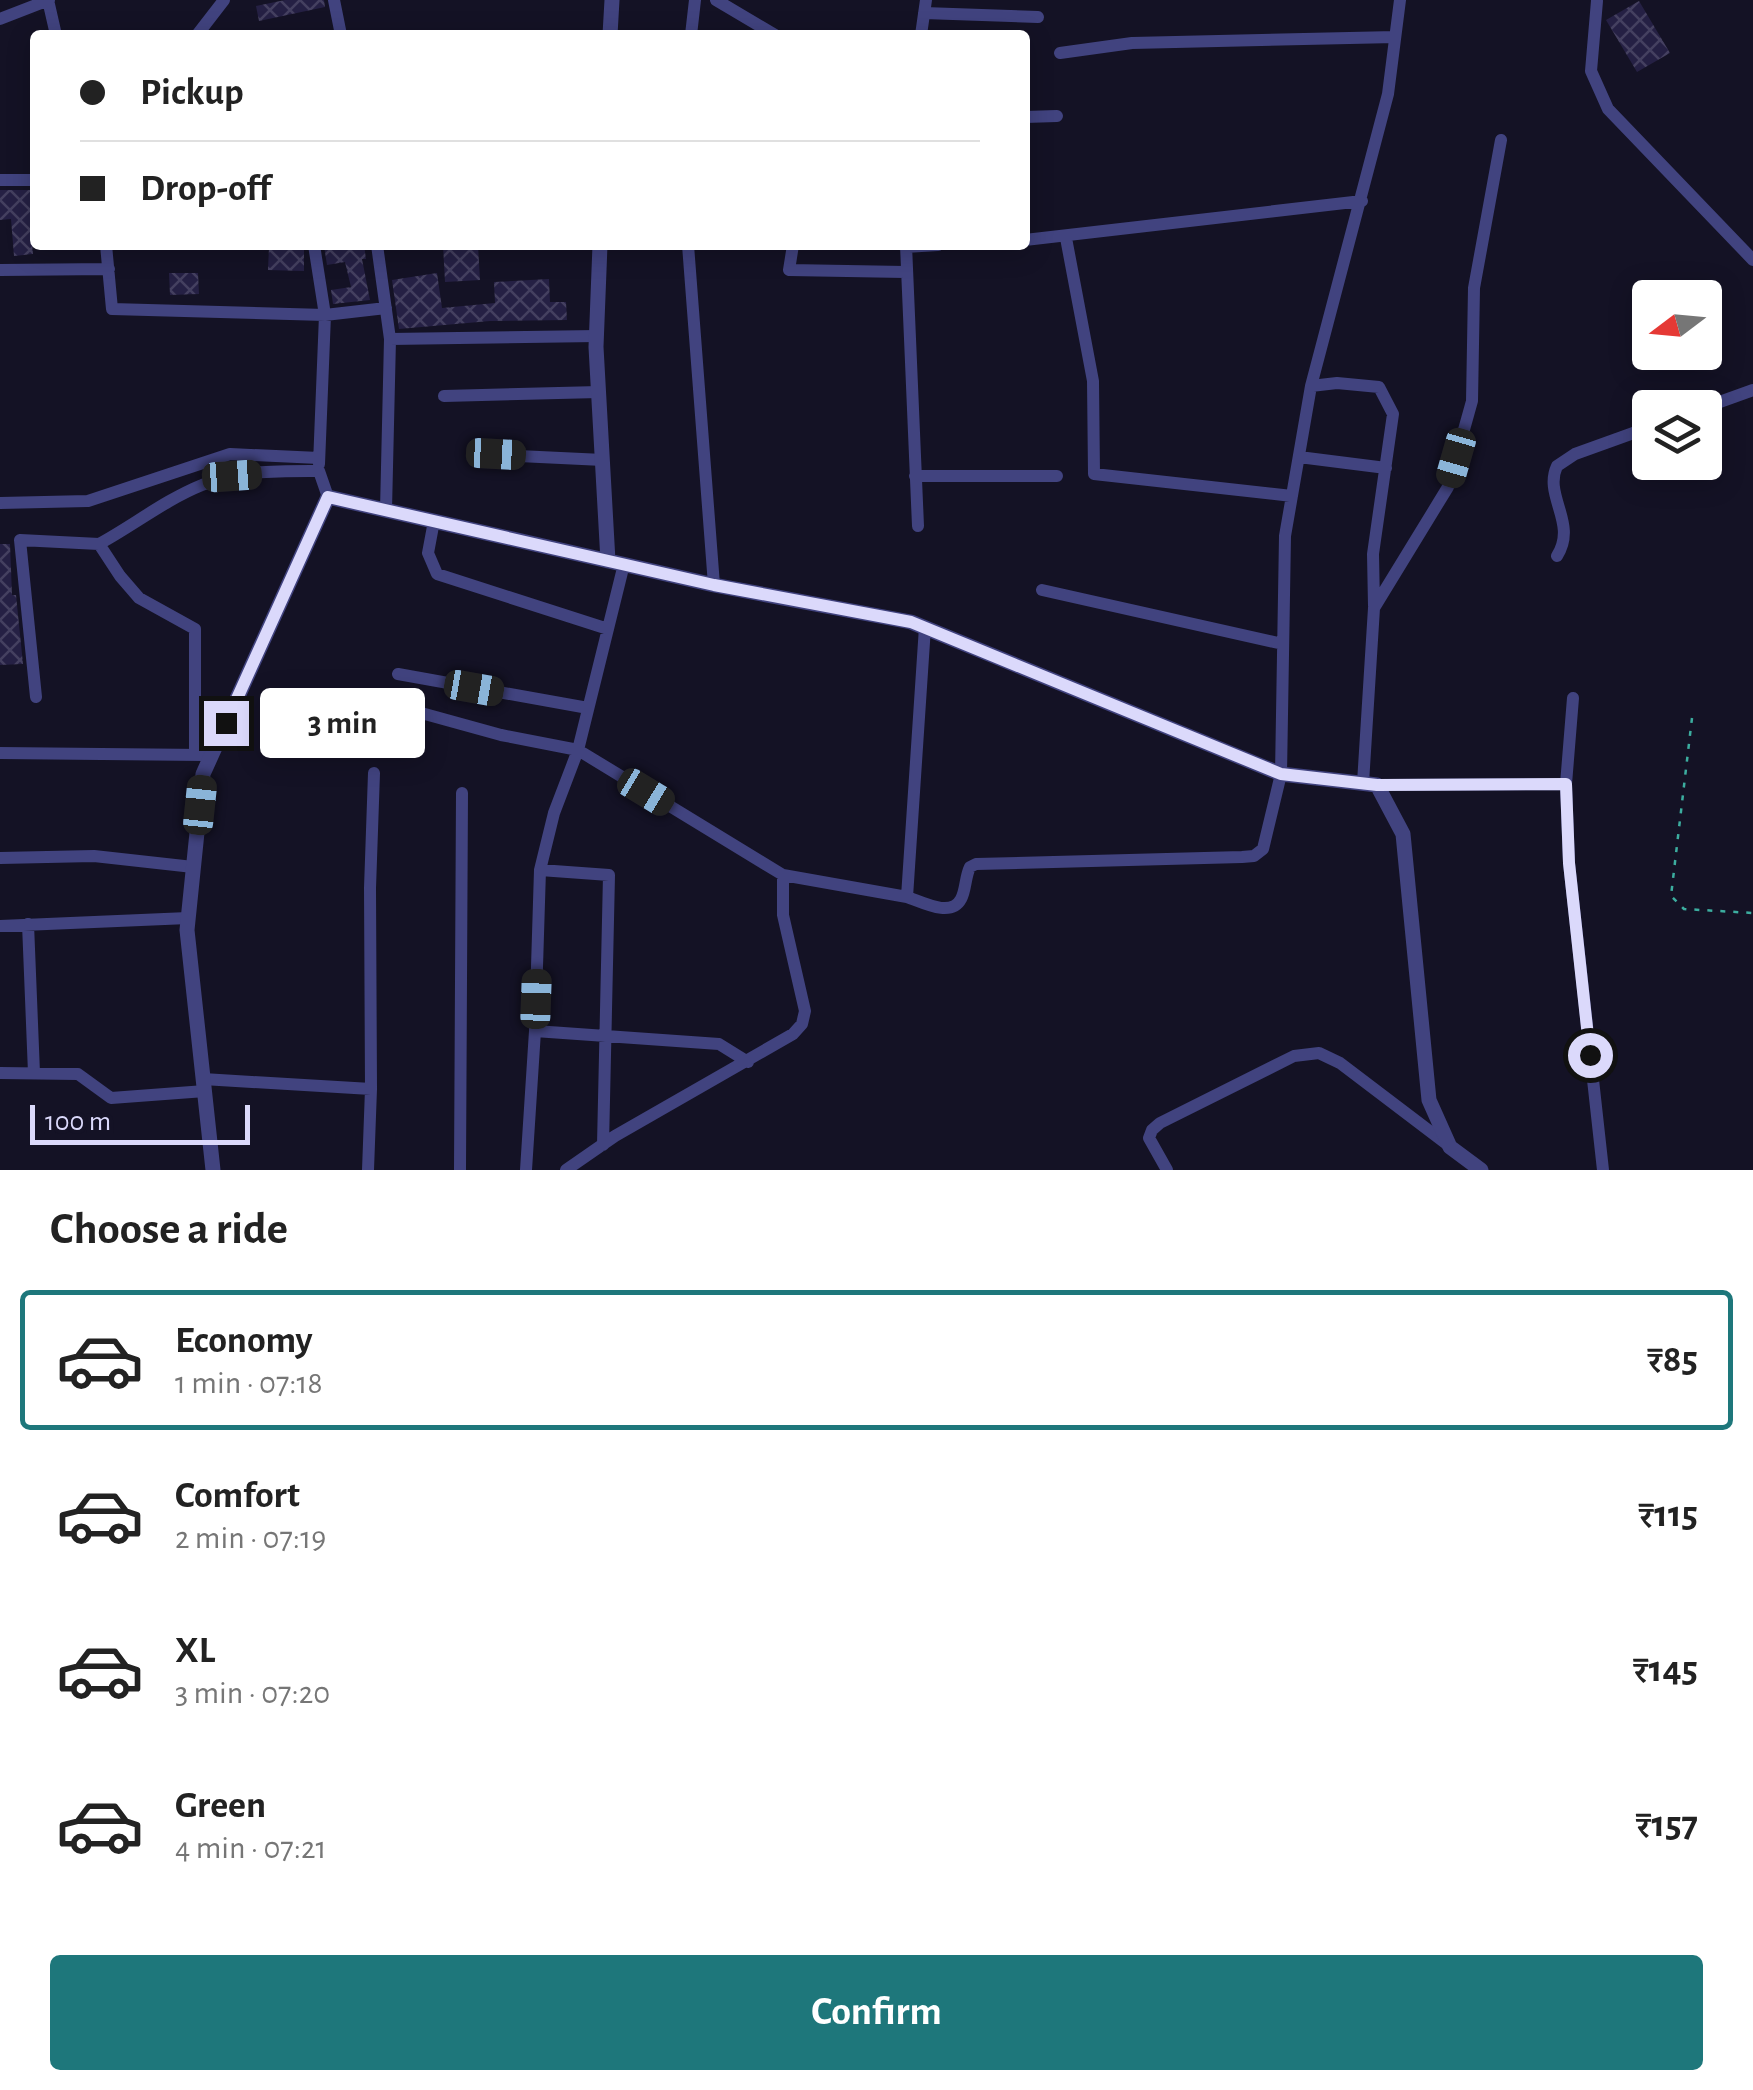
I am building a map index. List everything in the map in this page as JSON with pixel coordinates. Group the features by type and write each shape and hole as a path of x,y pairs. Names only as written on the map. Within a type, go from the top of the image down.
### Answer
{"street":[{"path":"0,19 49,0 55,30"},
{"path":"201,30 224,0"},
{"path":"334,0 339,30"},
{"path":"610,30 612,0"},
{"path":"692,30 695,0"},
{"path":"716,0 766,30"},
{"path":"385,703 500,735 578,750 783,875 945,909 954,907 961,898 970,867 976,864 1254,856 1263,848 1281,774 1284,536 1311,386 1388,94 1400,0"},
{"path":"1597,1 1591,71 1608,109 1753,260"},
{"path":"925,6 1038,18"},
{"path":"1060,54 1132,44 1395,37"},
{"path":"1030,117 1056,116"},
{"path":"1374,608 1448,487 1472,401 1474,288 1501,140"},
{"path":"0,180 30,180"},
{"path":"1030,240 1362,201"},
{"path":"1066,238 1093,381 1094,474 1292,496"},
{"path":"106,250 112,309 326,315 386,308"},
{"path":"203,755 328,497 319,464 326,315 315,250"},
{"path":"377,250 390,339 386,510"},
{"path":"526,1170 540,870 554,813 578,750 608,629 616,562 603,460 596,336 600,250"},
{"path":"688,250 714,585"},
{"path":"792,250 789,270 905,272"},
{"path":"906,250 918,526"},
{"path":"0,270 108,269"},
{"path":"390,339 596,336"},
{"path":"1311,386 1337,383 1379,387 1393,414 1372,554 1370,784 1403,834 1430,1100 1450,1147"},
{"path":"1722,401 1753,390"},
{"path":"444,396 599,392"},
{"path":"1557,556 1566,538 1554,482 1556,466 1575,454 1632,433"},
{"path":"0,504 88,501 230,454 319,464"},
{"path":"496,454 603,460"},
{"path":"1298,457 1386,468"},
{"path":"36,697 20,540 99,544 159,506 204,484 232,476 319,464"},
{"path":"915,476 1057,476"},
{"path":"328,497 714,585 911,622 1281,774 1370,784 1566,784"},
{"path":"434,521 428,552 437,574 608,629"},
{"path":"99,544 139,598 196,629 203,774 188,918 213,1170"},
{"path":"1042,590 1283,644"},
{"path":"907,898 925,627"},
{"path":"398,674 588,708"},
{"path":"1573,698 1566,784 1569,863 1603,1170"},
{"path":"0,753 203,755"},
{"path":"368,1170 374,773"},
{"path":"460,1170 462,793"},
{"path":"0,858 94,856 193,867"},
{"path":"540,870 609,875 602,1145"},
{"path":"566,1170 602,1145 748,1062 802,1024 805,1011 783,915 783,875"},
{"path":"0,926 188,918"},
{"path":"28,924 34,1073"},
{"path":"535,1031 720,1044 748,1062"},
{"path":"1167,1170 1149,1138 1160,1123 1294,1056 1319,1053 1340,1063 1481,1170"},
{"path":"0,1073 78,1074 111,1098 204,1085 371,1089"}],"path":[{"path":"1692,718 1671,896 1684,909 1753,913"}],"building":[{"path":"285,0 324,0 325,7 259,21 256,6"},
{"path":"1639,1 1670,53 1637,72 1606,20"},
{"path":"0,190 30,190 33,254 14,256 11,219 0,220"},
{"path":"269,250 304,250 304,271 268,270"},
{"path":"325,250 365,250 366,259 362,259 370,300 333,304 331,290 351,287 345,262 327,265"},
{"path":"443,250 478,250 480,280 445,282"},
{"path":"169,273 198,273 199,294 170,295"},
{"path":"437,273 442,308 495,303 494,282 549,279 550,302 566,302 567,320 490,321 399,329 392,280"},
{"path":"0,544 10,544 12,595 16,595 23,664 0,665"}],"route":[{"path":"226,723 328,497 714,585 911,622 1281,774 1377,785 1566,784 1569,863 1590,1055"}]}
